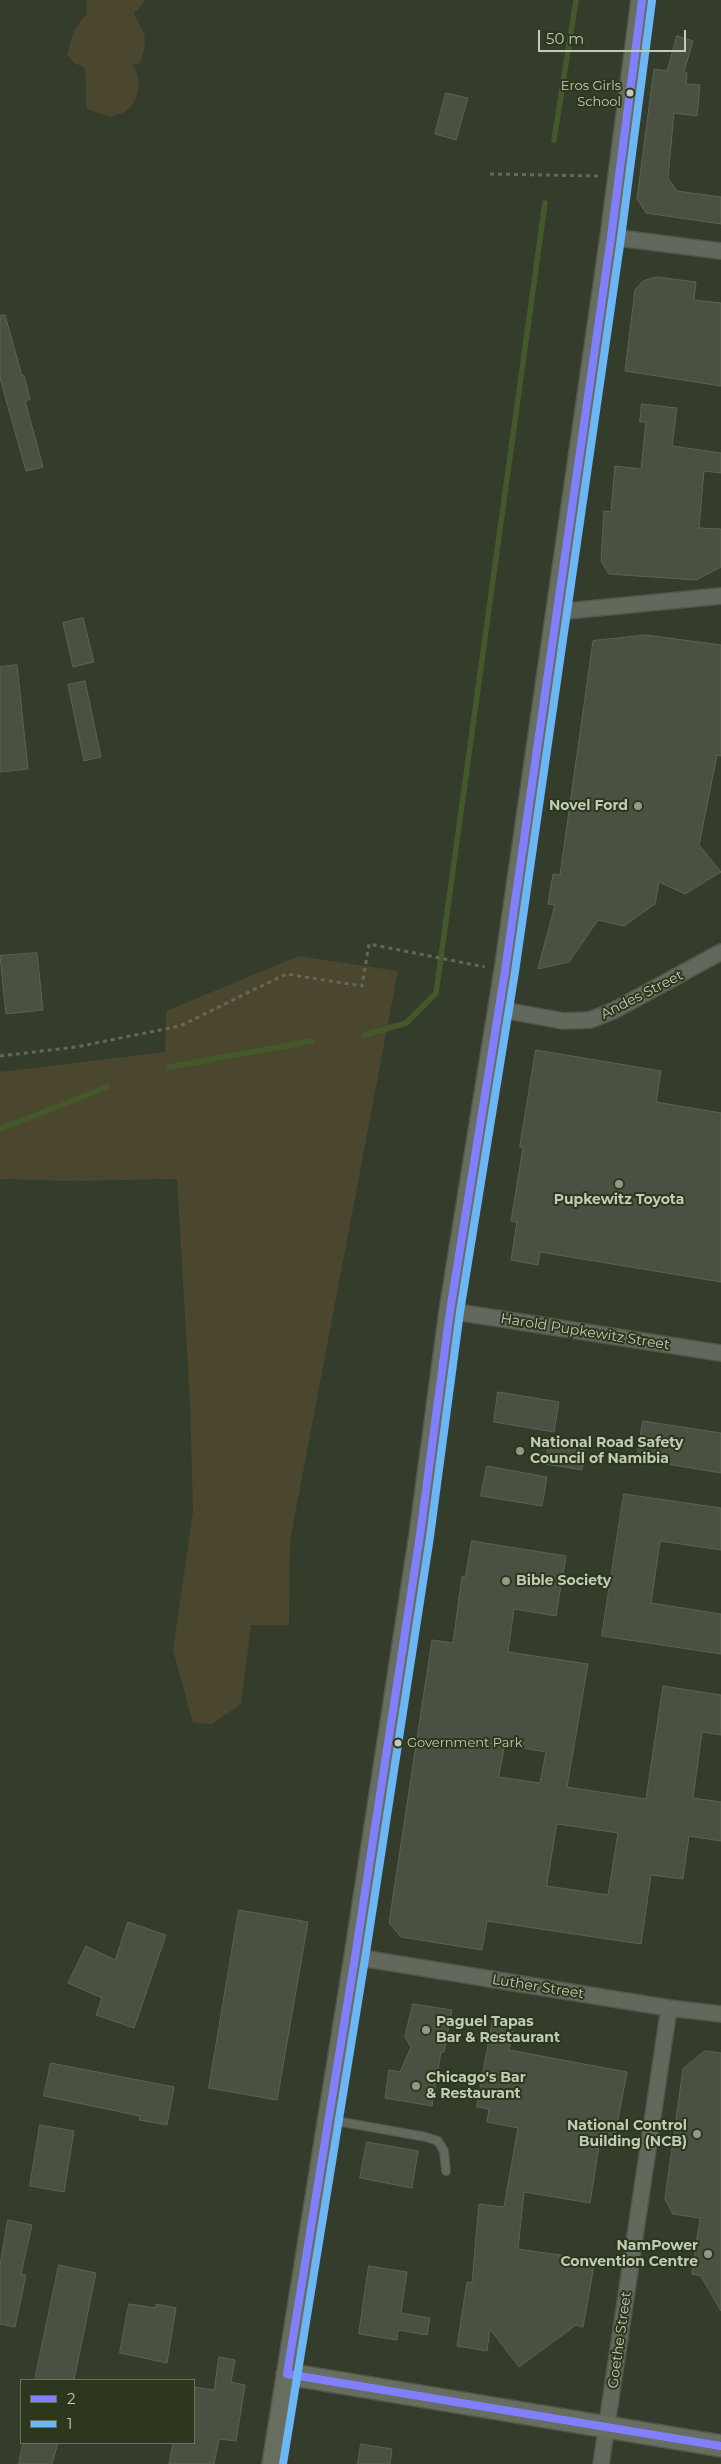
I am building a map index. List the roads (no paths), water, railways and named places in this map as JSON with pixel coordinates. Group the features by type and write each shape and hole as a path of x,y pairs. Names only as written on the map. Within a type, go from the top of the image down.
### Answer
{"main road":[{"path":"273,2464 355,1957 420,1535 450,1311 505,971 611,237 642,0"},
{"path":"287,2374 721,2446"}],"street":[{"path":"611,237 721,251"},
{"path":"557,612 721,596"},
{"name":"Andes Street","path":"498,1009 563,1020 590,1020 648,993 721,952"},
{"name":"Harold Pupkewitz Street","path":"450,1311 721,1353"},
{"name":"Luther Street","path":"355,1957 669,2008 721,2014"},
{"name":"Goethe Street","path":"601,2464 669,2008"}],"lane":[{"path":"328,2120 426,2137 438,2141 444,2151 446,2171"}],"waterway":[{"path":"554,140 576,0"},
{"path":"365,1035 406,1023 436,993 545,203"},
{"path":"169,1067 312,1041"},
{"path":"0,1129 107,1087"}],"place":[{"name":"Eros Girls School","path":"630,93"},
{"name":"Novel Ford","path":"638,806"},
{"name":"Pupkewitz Toyota","path":"619,1184"},
{"name":"National Road Safety Council of Namibia","path":"520,1451"},
{"name":"Bible Society","path":"506,1581"},
{"name":"Government Park","path":"398,1743"},
{"name":"Paguel Tapas Bar & Restaurant","path":"426,2030"},
{"name":"Chicago's Bar & Restaurant","path":"416,2086"},
{"name":"National Control Building (NCB)","path":"697,2134"},
{"name":"NamPower Convention Centre","path":"708,2254"}]}
